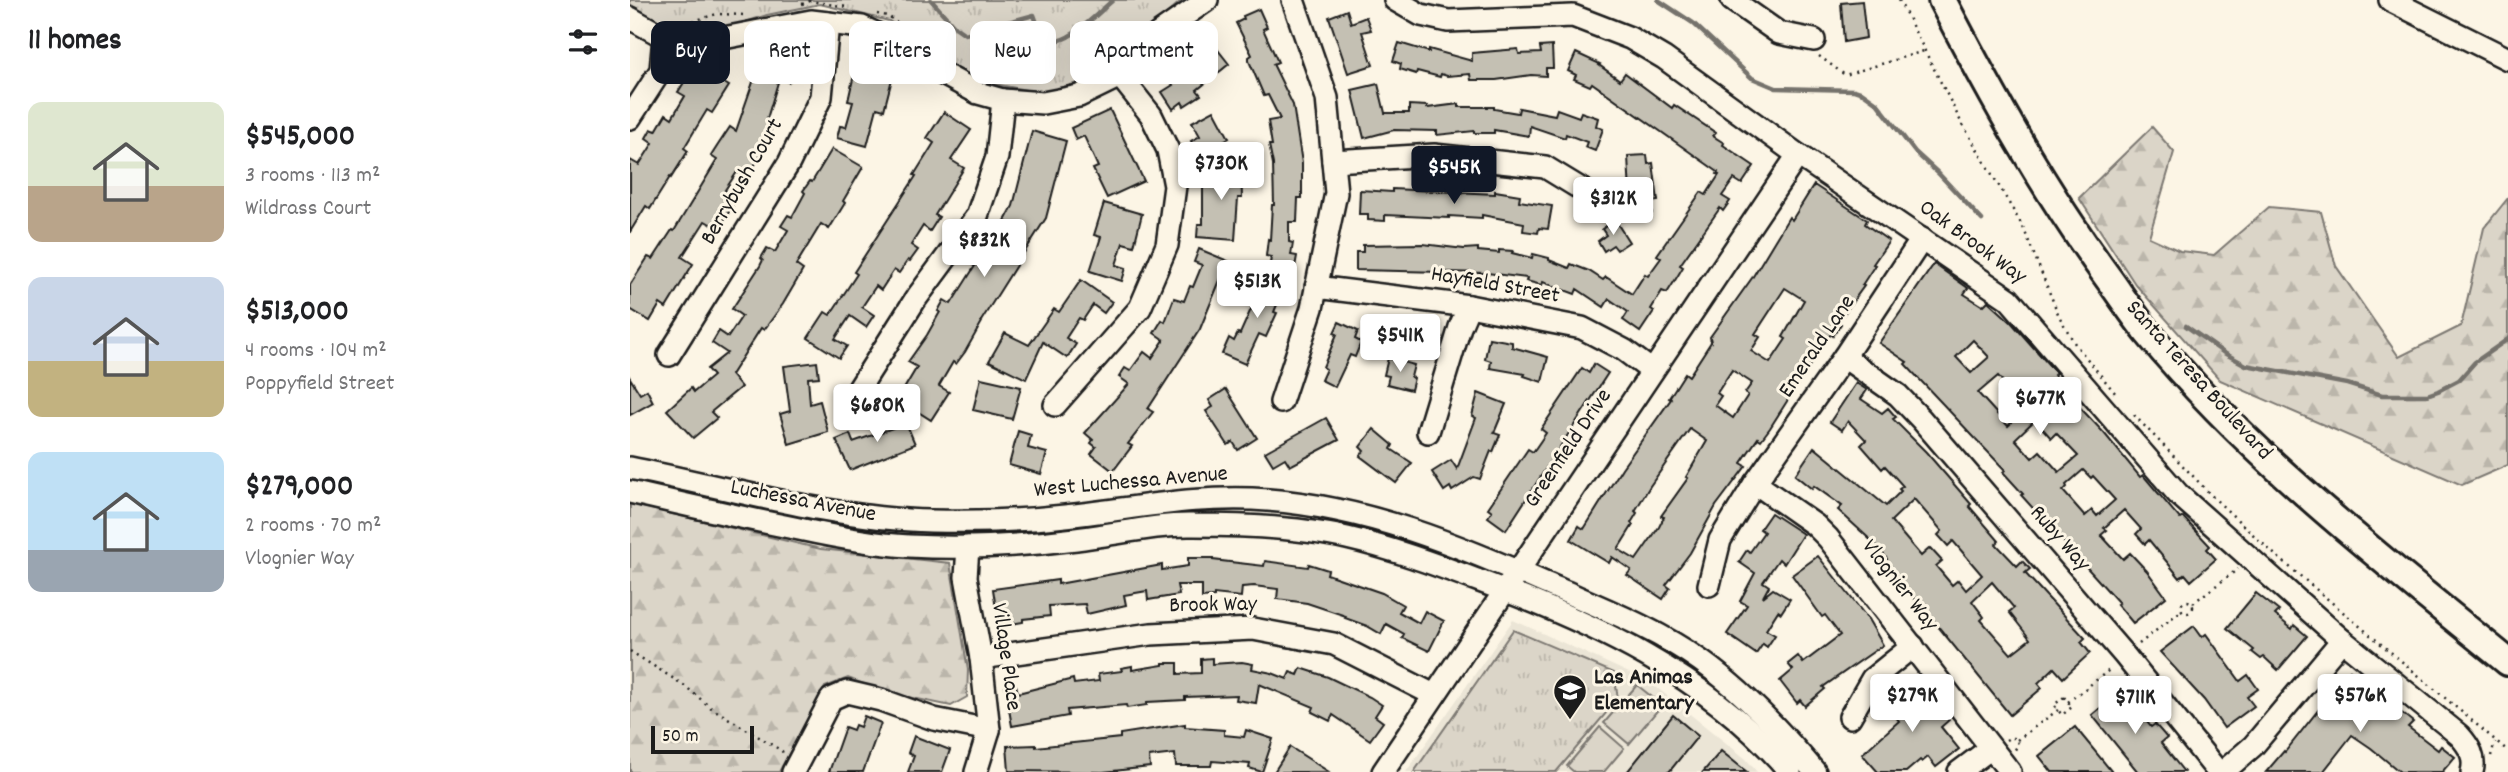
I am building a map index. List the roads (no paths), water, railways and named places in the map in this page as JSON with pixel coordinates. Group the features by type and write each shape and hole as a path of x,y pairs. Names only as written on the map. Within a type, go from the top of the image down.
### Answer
{"main road":[{"name":"Santa Teresa Boulevard","path":"1942,0 1997,107 2062,211 2148,332 2211,402 2273,464 2345,529 2508,662"}],"street":[{"path":"1177,21 1207,0"},
{"path":"1281,401 1312,308 1336,192 1327,98 1293,0"},
{"name":"Oak Brook Way","path":"1395,0 1421,15 1448,21 1573,16 1630,38 1664,58 1798,155 2009,299 2178,494 2342,640 2459,735 2479,765"},
{"path":"1732,0 1779,33 1814,40"},
{"path":"2390,0 2508,60"},
{"path":"630,18 651,30"},
{"path":"835,24 862,27 890,40 910,56 966,88 1003,100 1043,103 1079,96 1104,84"},
{"path":"630,118 652,84"},
{"name":"Berrybush Court","path":"669,355 789,163 821,97 822,84"},
{"path":"1055,405 1140,308 1167,245 1175,186 1168,150 1151,115 1126,84"},
{"path":"856,393 915,300 977,216 998,157 1003,100"},
{"path":"1333,161 1434,155 1545,167 1591,195"},
{"name":"Greenfield Drive","path":"1382,772 1798,155"},
{"name":"Emerald Lane","path":"1709,585 1720,540 1755,483 1844,358 1922,239"},
{"name":"Hayfield Street","path":"1316,287 1469,306 1582,328 1624,350 1652,371"},
{"path":"1427,432 1469,306"},
{"name":"Ruby Way","path":"1844,358 1898,395 1922,419 2221,772"},
{"name":"West Luchessa Avenue","path":"630,468 842,512 927,521 999,521 1063,516 1192,499 1268,500 1348,512 1395,523 1458,545 1664,638 1700,660 1758,709 1815,772"},
{"name":"Vlognier Way","path":"1755,483 1815,525 1828,538 2002,758"},
{"name":"Luchessa Avenue","path":"630,492 862,542 968,547"},
{"name":"West Luchessa Avenue","path":"968,547 1055,542 1190,524 1269,528 1346,538 1429,562 1505,590 1599,630 1674,672 1745,726 1790,772"},
{"name":"Village Place","path":"968,547 966,577 981,658 989,730 976,772"},
{"name":"Brook Way","path":"981,658 1151,634 1253,628 1334,644 1434,695"},
{"path":"2221,772 2253,746 2342,640"},
{"path":"1850,717 1871,679 1913,646"},
{"path":"788,766 831,699 847,692 881,700 934,719 989,730"},
{"path":"1959,772 2002,758"}],"waterway":[{"path":"931,0 955,27 965,34 1034,15 1042,34 1053,41 1071,35 1113,0"},
{"path":"1658,0 1693,23 1752,78 1776,88 1854,90 1863,93 1877,103 1915,152 1982,220"},
{"path":"2186,326 2246,365 2347,384 2382,395 2427,395 2438,391 2459,380 2475,362 2508,339"}],"place":[{"name":"Las Animas Elementary","path":"1570,721"}]}
